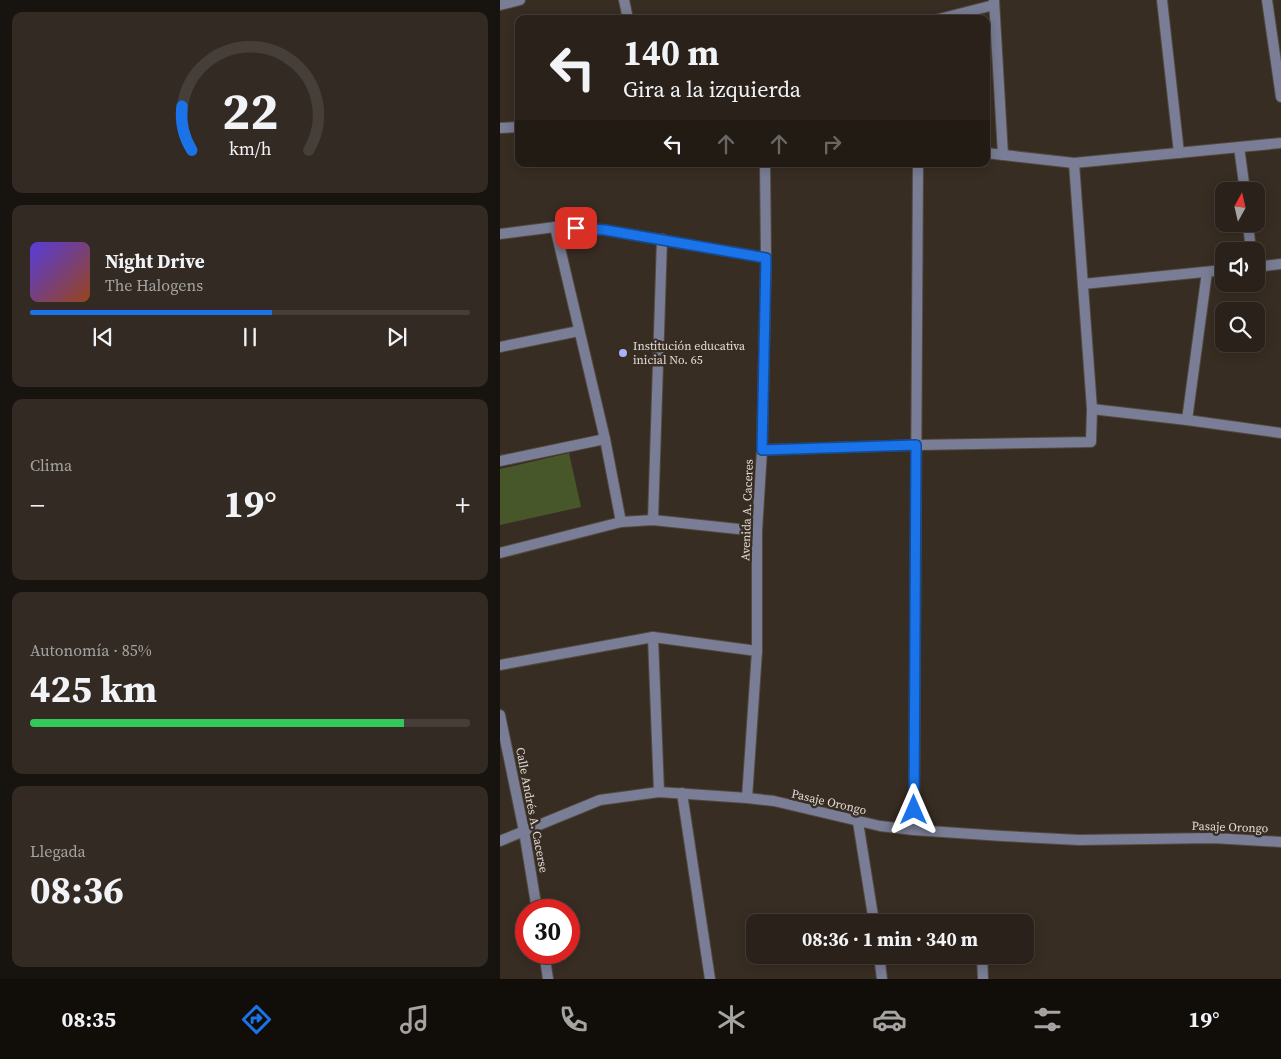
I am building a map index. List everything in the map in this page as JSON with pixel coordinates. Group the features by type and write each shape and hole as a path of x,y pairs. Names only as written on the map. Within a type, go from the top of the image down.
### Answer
{"street":[{"path":"500,5 520,0"},
{"path":"624,0 627,15"},
{"path":"1162,0 1179,153"},
{"path":"1267,0 1281,97"},
{"path":"953,15 994,3 1002,155"},
{"path":"500,128 515,127"},
{"path":"990,154 1074,163 1281,143"},
{"path":"1240,147 1243,182"},
{"path":"762,450 1091,442 1092,409 1074,163"},
{"name":"Avenida A. Caceres","path":"747,798 757,651 757,531 762,450 766,258 765,167"},
{"path":"914,830 918,167"},
{"path":"500,234 555,227 605,230 766,258"},
{"path":"555,227 605,439 621,522"},
{"path":"653,520 662,240"},
{"path":"1265,266 1281,264"},
{"path":"1083,284 1215,271"},
{"path":"1187,420 1206,272"},
{"path":"500,347 579,331"},
{"path":"1092,409 1281,433"},
{"path":"500,461 605,439"},
{"path":"500,553 621,522 653,520 757,531"},
{"path":"500,666 652,637 757,651"},
{"path":"652,637 659,792"},
{"name":"Calle Andrés A. Cacerse","path":"500,715 504,754 524,831 535,899"},
{"name":"Pasaje Orongo","path":"500,841 600,800 659,792 747,798 789,805 858,822 914,830 1079,840 1213,838 1281,842"},
{"path":"682,793 710,979"},
{"path":"858,822 873,914"},
{"path":"546,964 548,979"},
{"path":"880,964 882,979"},
{"path":"982,964 983,979"}],"green space":[{"path":"569,453 581,507 500,525 500,469"}],"place":[{"name":"Institución educativa inicial No. 65","path":"623,353"}],"route":[{"path":"576,228 605,230 766,258 762,450 916,445 914,810"}]}
